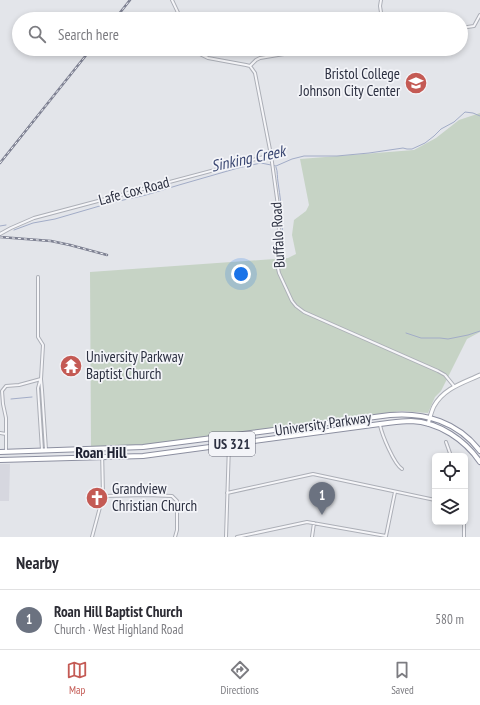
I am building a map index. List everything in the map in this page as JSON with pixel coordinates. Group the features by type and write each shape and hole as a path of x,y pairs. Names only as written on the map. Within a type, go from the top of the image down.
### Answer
{"highway":[{"name":"University Parkway","path":"0,452 143,447 399,414 412,414 430,417 453,427 471,441 480,451"},
{"name":"University Parkway","path":"0,460 143,456 410,421 438,427 458,438 480,462"},
{"path":"303,426 304,435"},
{"path":"165,444 166,453"},
{"path":"59,450 59,459"},
{"path":"6,452 6,460"}],"main road":[{"path":"428,424 434,406 440,397 454,386 480,375"}],"street":[{"path":"172,0 178,12"},
{"path":"380,0 381,12"},
{"path":"468,27 474,26 480,15"},
{"path":"204,56 250,66 260,58 272,56"},
{"name":"Buffalo Road","path":"250,66 255,73 272,162 278,213 279,234 277,264 281,279 292,301 304,312 438,371 445,375 454,386"},
{"name":"Lafe Cox Road","path":"0,234 34,218 271,155"},
{"path":"38,277 38,337 43,345 41,379 44,451"},
{"path":"6,452 6,418 1,404 2,391 6,386 19,385 41,379"},
{"path":"380,424 382,434 393,458 402,469"},
{"path":"0,433 6,434"},
{"path":"226,537 228,436"},
{"path":"446,442 450,453"},
{"path":"92,537 103,496 102,449"},
{"path":"227,492 313,474 432,499"},
{"path":"237,537 307,522 386,536 395,492"},
{"path":"103,496 172,496 177,501 177,533 175,537"},
{"path":"312,537 314,523"},
{"path":"464,525 464,537"}],"shaded area":[{"path":"0,464 10,464 9,501 0,501"}],"green space":[{"path":"480,113 480,332 467,339 441,391 435,397 428,413 401,411 151,444 91,447 90,272 288,258 296,254 292,235 294,220 306,211 309,205 300,159 414,150 436,138 459,120"}],"waterway":[{"name":"Sinking Creek","path":"14,230 33,223 55,219 110,203 146,195 238,168 261,163 276,166 292,159 304,156 337,156 403,148 412,149 425,143 441,129 454,122 465,112 480,116"},
{"path":"276,167 282,213 282,243 283,258 285,263"},
{"name":"Sinking Creek","path":"0,226 6,225"},
{"path":"406,333 421,338 448,339 480,331"},
{"path":"11,399 32,397"}],"railway":[{"path":"121,12 130,0"},
{"path":"0,163 85,56"},
{"path":"0,237 51,241 107,255"}],"place":[{"name":"Bristol College Johnson City Center","path":"416,83"},
{"name":"University Parkway Baptist Church","path":"71,366"},
{"name":"Grandview Christian Church","path":"97,498"},
{"name":"Roan Hill Baptist Church","path":"322,515"}],"district":[{"name":"Roan Hill","path":"101,452"}]}
